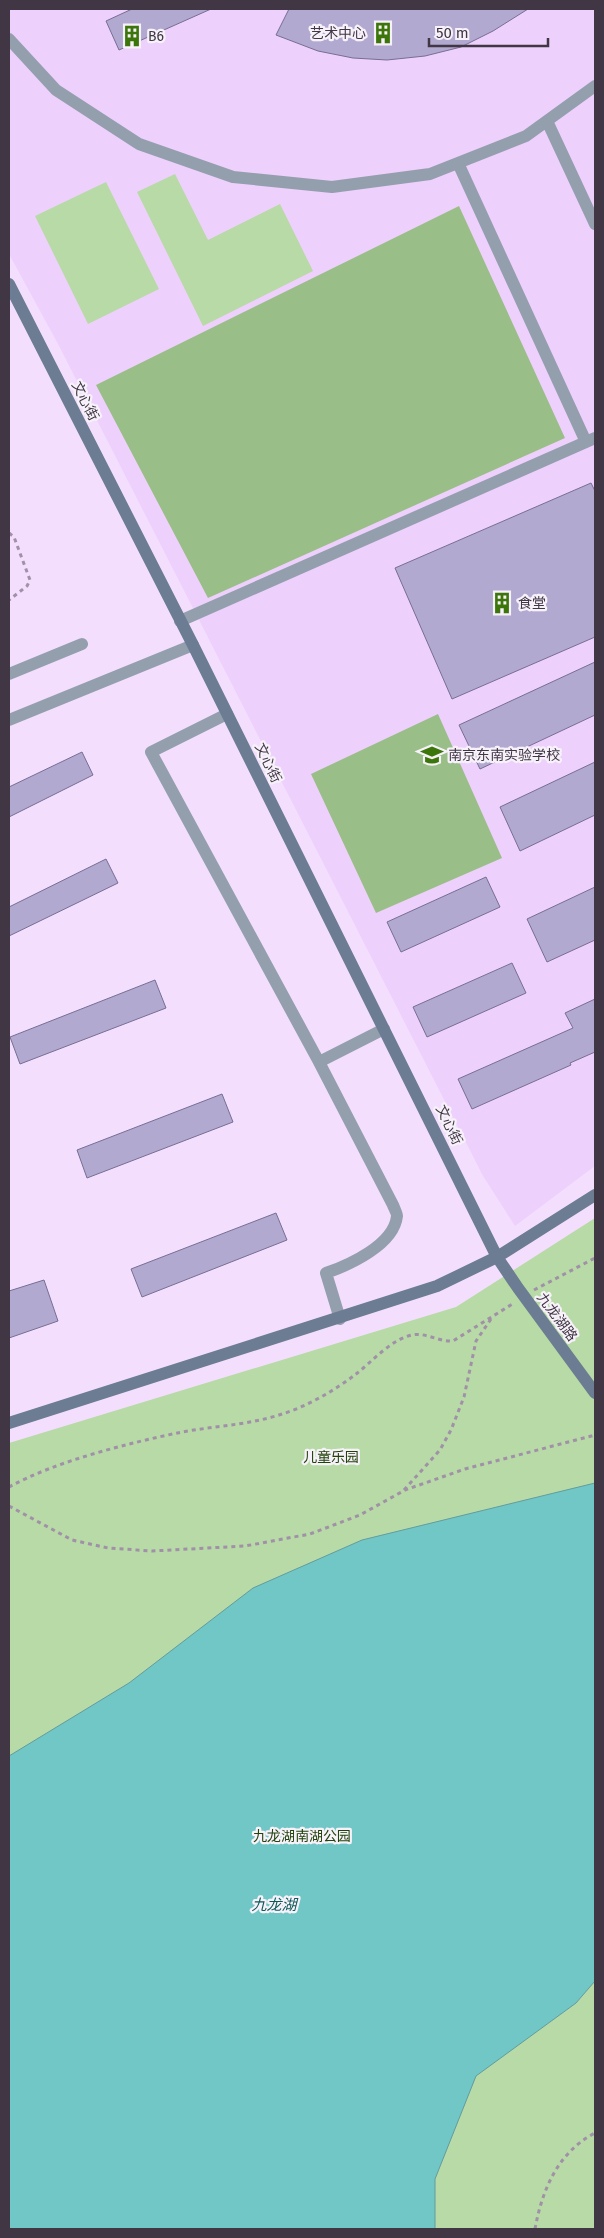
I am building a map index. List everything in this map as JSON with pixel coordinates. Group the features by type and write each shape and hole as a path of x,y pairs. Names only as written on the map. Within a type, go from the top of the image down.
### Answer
{"street":[{"path":"9,40 56,90 139,144 233,177 332,187 430,174 526,136 595,86"},
{"path":"547,121 595,224"},
{"path":"180,621 591,440 458,163"},
{"name":"文心街","path":"9,284 193,645 497,1257"},
{"path":"9,674 82,644"},
{"path":"9,720 193,645"},
{"path":"227,714 151,752 319,1062 397,1216 389,1236 372,1251 326,1273 340,1318"},
{"path":"319,1062 384,1029"},
{"path":"9,1423 436,1286 497,1257 595,1194"},
{"name":"九龙湖路","path":"497,1257 595,1393"}],"path":[{"path":"9,533 14,537 30,580 27,586 9,600"},
{"path":"529,1293 595,1258"},
{"path":"9,1487 48,1470 116,1449 182,1432 256,1422 281,1414 332,1389 399,1341 412,1336 422,1335 442,1342 452,1341 515,1302"},
{"path":"403,1492 440,1450 451,1430 464,1397 476,1341 492,1317"},
{"path":"9,1506 72,1540 117,1548 152,1551 244,1546 310,1534 360,1515 403,1492 465,1469 595,1435"},
{"path":"535,2229 540,2202 554,2170 581,2140 595,2134"}],"shaded area":[{"name":"南京东南实验学校","path":"9,9 595,9 595,1166 515,1226 483,1176 58,344 9,254"},
{"path":"459,206 565,438 208,598 96,385"},
{"path":"438,714 502,858 376,913 311,774"}],"green space":[{"path":"175,174 208,240 280,204 313,271 203,326 137,192"},
{"path":"106,182 159,289 88,324 35,216"},
{"name":"九龙湖","path":"595,1218 595,2229 9,2229 9,1443 456,1307"}],"water":[{"name":"九龙湖","path":"595,1483 595,1981 576,2003 476,2076 435,2179 435,2229 9,2229 9,1756 129,1683 253,1588 362,1540"}],"building":[{"name":"B6","path":"132,9 211,9 119,50 106,21"},
{"name":"艺术中心","path":"289,9 528,9 493,31 461,47 425,56 387,60 353,58 318,51 276,35"},
{"name":"食堂","path":"591,483 595,491 595,637 452,699 395,568"},
{"path":"595,662 595,715 480,769 459,725"},
{"path":"82,752 93,775 9,817 9,787"},
{"path":"595,762 595,815 520,851 500,807"},
{"path":"106,859 118,883 9,936 9,907"},
{"path":"486,877 500,907 401,952 387,922"},
{"path":"595,887 595,940 547,962 527,919"},
{"path":"512,963 526,993 427,1037 413,1007"},
{"path":"155,980 166,1008 20,1064 10,1037"},
{"path":"595,999 595,1052 570,1063 571,1065 472,1109 458,1079 573,1028 565,1013"},
{"path":"222,1094 233,1122 87,1178 77,1150"},
{"path":"276,1213 287,1240 142,1297 131,1269"},
{"path":"44,1280 58,1321 9,1338 9,1291"}],"place":[{"name":"艺术中心","path":"383,33"},
{"name":"B6","path":"132,36"},
{"name":"食堂","path":"502,603"},
{"name":"南京东南实验学校","path":"432,755"}],"park label":[{"name":"儿童乐园","path":"331,1457"},
{"name":"九龙湖南湖公园","path":"302,1836"}]}
